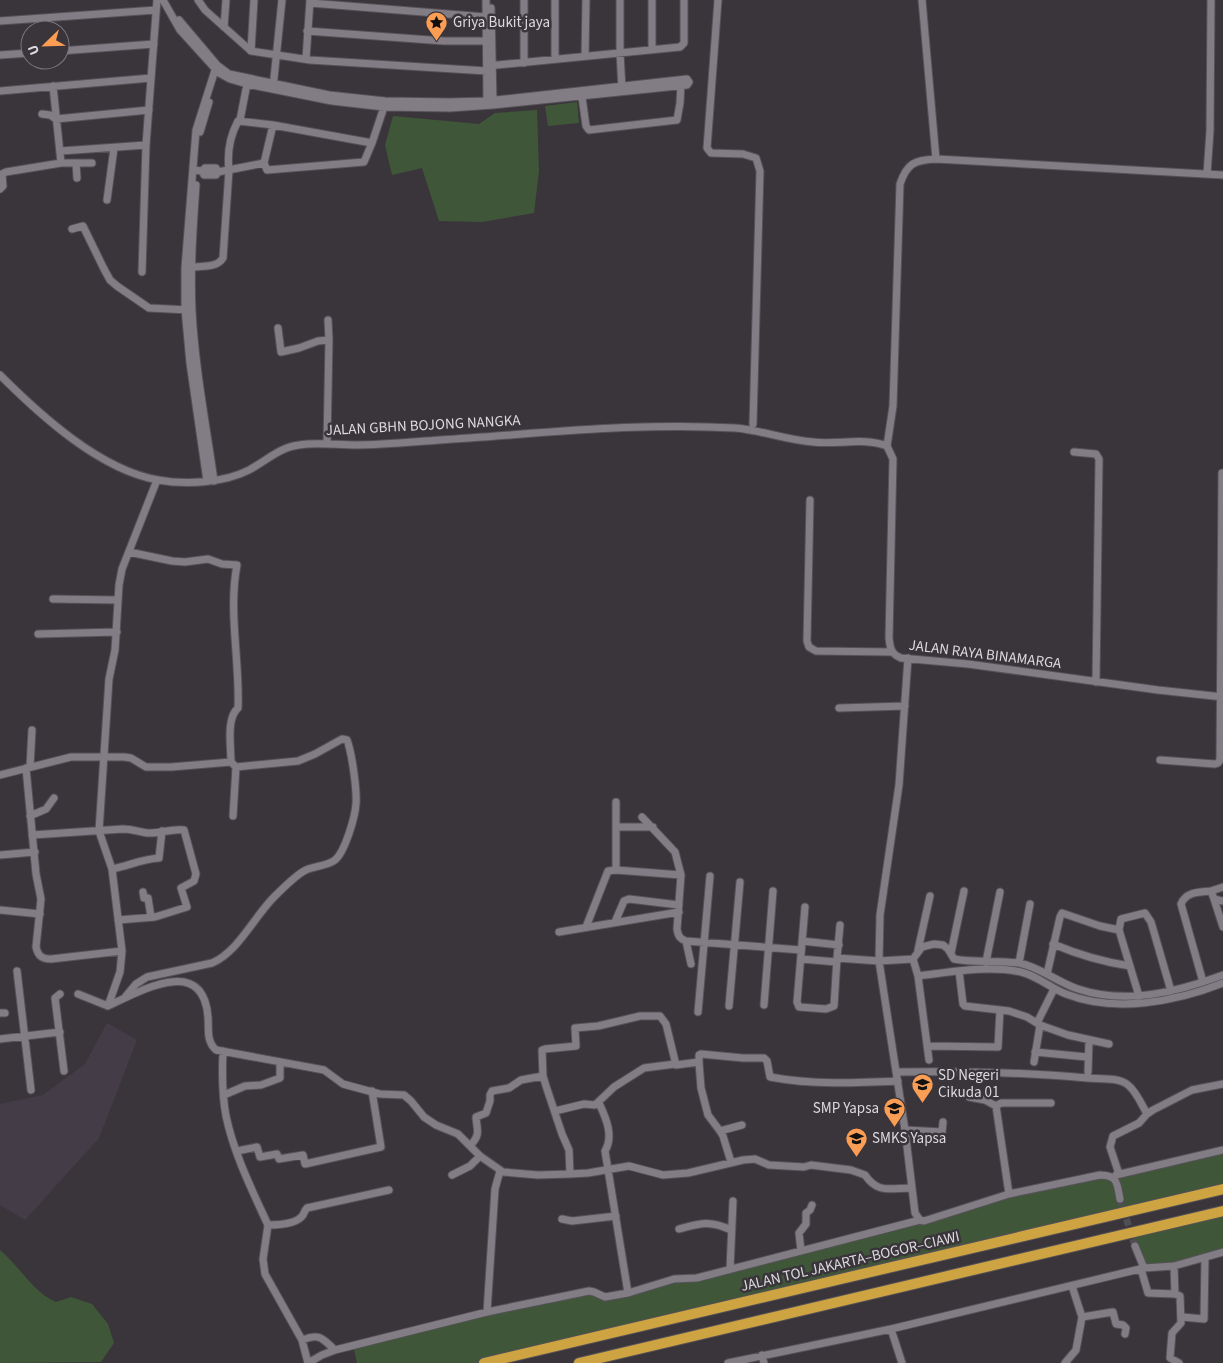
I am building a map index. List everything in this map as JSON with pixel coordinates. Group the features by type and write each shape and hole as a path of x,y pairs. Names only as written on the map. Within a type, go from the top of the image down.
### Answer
{"highway":[{"name":"JALAN TOL JAKARTA–BOGOR–CIAWI","path":"484,1363 1223,1189"},
{"path":"579,1363 1223,1211"}],"street":[{"path":"142,272 146,145 157,0"},
{"path":"163,0 180,30 218,70 230,79 247,84 273,86"},
{"path":"168,0 184,27 218,70 332,101 450,108 681,83 677,120 589,130 586,126 582,97"},
{"path":"198,0 201,6 251,51 306,59 488,67 683,45 684,0"},
{"path":"224,27 226,0"},
{"path":"251,51 254,0"},
{"path":"273,86 282,0"},
{"path":"486,0 489,42"},
{"path":"490,103 488,67 491,0"},
{"path":"524,0 524,63"},
{"path":"555,0 555,59"},
{"path":"586,0 586,56"},
{"path":"620,0 622,89"},
{"path":"652,0 652,49"},
{"path":"718,0 707,148 711,153 743,154 756,158 760,171 753,424"},
{"path":"922,0 936,159"},
{"path":"1207,174 1210,131 1211,0"},
{"path":"306,59 310,2 486,17"},
{"path":"0,21 156,10"},
{"path":"307,31 444,41 489,42"},
{"path":"70,50 154,44"},
{"path":"0,55 20,54"},
{"path":"188,310 197,171 196,130 218,70"},
{"path":"0,90 151,78"},
{"path":"191,267 219,264 223,258 229,170 228,158 236,126 240,120 247,84"},
{"path":"53,86 61,163"},
{"path":"490,103 582,97 622,89"},
{"path":"273,125 264,163 266,170 364,162 385,104"},
{"path":"42,114 50,115 56,119 149,110"},
{"path":"240,120 372,143"},
{"path":"61,151 146,145"},
{"path":"107,200 114,148"},
{"name":"JALAN RAYA BINAMARGA","path":"1222,697 968,664 901,658 892,652 889,638 892,459 887,446 893,406 900,184 904,171 912,164 923,160 936,159 1223,175"},
{"path":"0,189 3,186 1,176 4,172 61,163 92,163"},
{"path":"76,163 77,178"},
{"path":"197,171 204,168 216,168 218,172 264,163"},
{"path":"197,171 185,268 190,362 210,481"},
{"path":"72,229 83,226 110,280 144,306 156,309 188,310"},
{"path":"327,444 328,320"},
{"path":"278,328 281,352 318,341 329,340"},
{"name":"JALAN GBHN BOJONG NANGKA","path":"0,375 30,404 99,457 127,471 156,480 210,481 236,476 277,452 292,446 378,444 636,427 735,428 814,442 872,442 887,446"},
{"path":"1074,452 1096,454 1099,459 1096,682"},
{"path":"1160,760 1211,764 1219,762 1222,697 1222,473"},
{"path":"108,1006 120,972 122,950 112,869 100,830 108,679 117,632 118,600 122,569 156,480"},
{"path":"810,500 807,641 809,647 816,652 892,652"},
{"path":"129,552 172,561 185,562 208,559 222,564 237,565 234,579 234,614 239,689 238,708 230,721 234,764 233,816"},
{"path":"53,599 118,600"},
{"path":"38,634 117,632"},
{"path":"908,658 899,785 880,915 879,961 906,1130 914,1209 920,1220"},
{"path":"839,708 904,706"},
{"path":"32,730 28,768 30,816 36,874 41,900 37,953 45,959 122,950"},
{"path":"0,775 71,757 128,757 146,767 298,761 316,754 342,739 347,740 356,791 356,805 339,857 333,862 306,870 295,877 258,914 228,954 212,963 147,977 136,984 124,998"},
{"path":"30,816 46,809 54,798"},
{"path":"616,802 616,870"},
{"path":"642,817 675,852 681,875 678,934 681,939 686,941 801,950"},
{"path":"616,827 653,827"},
{"path":"32,835 123,829 134,829 147,833 184,830 196,874 194,881 182,888 187,907 167,914 118,920"},
{"path":"112,869 125,867 142,860 159,858 162,831"},
{"path":"0,855 34,852"},
{"path":"586,927 606,874 612,870 681,875"},
{"path":"698,1012 710,876"},
{"path":"729,1006 740,882"},
{"path":"1203,982 1181,904 1184,897 1188,895 1223,888"},
{"path":"1210,890 1223,927"},
{"path":"764,1005 773,891"},
{"path":"951,953 964,891"},
{"path":"143,892 144,898 148,898 151,917"},
{"path":"986,962 1000,892"},
{"path":"929,1060 914,959 918,950 930,896"},
{"path":"615,922 624,901 628,899 679,908"},
{"path":"1214,899 1223,901"},
{"path":"1019,963 1030,904"},
{"path":"805,907 797,1004 801,1008 826,1009 834,1006 840,925"},
{"path":"560,932 679,908"},
{"path":"0,910 40,914"},
{"path":"1047,974 1060,917 1064,912 1100,926 1119,930"},
{"path":"1139,996 1119,930 1120,918 1140,913 1145,913 1148,916 1171,991"},
{"path":"686,941 691,964"},
{"path":"802,942 838,946"},
{"path":"1053,944 1081,956 1130,966"},
{"path":"918,950 925,945 943,945 954,959 1019,963 1078,989 1106,996 1139,996 1171,991 1223,974"},
{"path":"801,960 879,961 914,959"},
{"path":"918,976 996,970 1020,972 1037,978 1054,989 1092,1002 1116,1005 1175,997 1223,983"},
{"path":"17,971 31,1090"},
{"path":"959,972 963,1004 965,1006 1009,1011 1068,1035 1109,1044"},
{"path":"78,994 108,1006 164,982 180,981 196,987 202,993 206,1002 210,1044 216,1050 324,1070 343,1084 380,1094 404,1095 424,1117 436,1126 458,1134 480,1156 500,1170 518,1174 570,1174 631,1166 663,1175 710,1169 731,1162 755,1159 769,1165 804,1167 812,1165 842,1168 864,1174 870,1183 878,1188 911,1188"},
{"path":"1034,1062 1038,1024 1054,989"},
{"path":"60,994 55,998 64,1071"},
{"path":"928,1046 998,1047 1000,1010"},
{"path":"570,1174 569,1150 543,1076 542,1050 576,1046 575,1028 598,1026 640,1016 660,1016 666,1024 675,1064"},
{"path":"0,1039 60,1032"},
{"path":"1088,1072 1089,1040"},
{"path":"222,1051 226,1114 246,1178 268,1225 263,1259 265,1274 302,1340 308,1363 322,1354 335,1350 487,1312 589,1292 605,1297 628,1293 674,1279 697,1278 920,1220 924,1221 1009,1194 1100,1175 1110,1176 1223,1150"},
{"path":"1036,1052 1087,1057"},
{"path":"731,1162 723,1136 708,1115 701,1088 699,1055 701,1054 764,1058 768,1061 770,1077 782,1079 830,1083 898,1081"},
{"path":"224,1095 245,1086 262,1086 280,1078 280,1062"},
{"path":"555,1111 584,1104 591,1106 599,1103 614,1087 644,1068 699,1062"},
{"path":"896,1072 983,1071 1056,1074 1106,1079 1129,1085 1147,1114"},
{"path":"470,1146 478,1137 476,1117 486,1113 492,1091 510,1088 521,1080 543,1076"},
{"path":"1119,1174 1110,1150 1113,1136 1139,1123 1147,1114 1192,1090 1223,1084"},
{"path":"237,1151 257,1147 260,1157 276,1154 280,1160 302,1155 305,1164 381,1147 372,1091"},
{"path":"969,1097 985,1100 996,1106"},
{"path":"599,1103 606,1117 609,1144 605,1151 628,1293"},
{"path":"996,1106 1001,1103 1051,1103"},
{"path":"996,1106 1009,1194"},
{"path":"906,1130 942,1132 943,1122"},
{"path":"720,1131 742,1125"},
{"path":"452,1175 470,1166 480,1156"},
{"path":"487,1312 495,1189 500,1170"},
{"path":"1110,1176 1116,1181 1120,1199"},
{"path":"268,1225 295,1220 302,1216 307,1208 389,1190"},
{"path":"730,1269 733,1201"},
{"path":"802,1251 798,1233 806,1224 806,1213 812,1205"},
{"path":"562,1219 572,1221 616,1216"},
{"path":"679,1229 702,1222 723,1226 731,1230"},
{"path":"1135,1246 1149,1294 1175,1294 1180,1296 1182,1317 1181,1323 1172,1333 1170,1357 1170,1359 1180,1363"},
{"path":"728,1363 890,1329 1142,1269 1174,1266 1223,1252"},
{"path":"1182,1317 1204,1319 1205,1258"},
{"path":"1174,1266 1175,1294"},
{"path":"1065,1363 1076,1350 1082,1317 1072,1286"},
{"path":"1082,1317 1113,1312 1116,1324 1123,1325 1126,1328 1125,1334"},
{"path":"890,1329 902,1363"},
{"path":"302,1340 316,1336 335,1350"},
{"path":"762,1355 764,1363"}],"shaded area":[{"path":"107,1023 137,1040 99,1138 25,1220 0,1205 0,1104 43,1095 85,1064"}],"green space":[{"path":"577,102 579,123 548,126 545,106"},
{"path":"537,110 539,171 534,213 482,222 439,221 422,168 392,175 385,145 393,116 479,124 495,113"},
{"path":"1223,1151 1223,1189 484,1363 357,1363 353,1345 589,1291 601,1296 920,1220 989,1200"},
{"path":"1223,1211 1223,1251 1174,1266 1144,1268 1131,1232"},
{"path":"0,1250 48,1298 56,1302 71,1297 92,1304 108,1324 114,1343 101,1362 0,1363"}],"tunnel":[{"path":"1120,1199 1135,1246"}],"place":[{"name":"Griya Bukit jaya","path":"437,41"},
{"name":"SD Negeri Cikuda 01","path":"922,1103"},
{"name":"SMP Yapsa","path":"895,1127"},
{"name":"SMKS Yapsa","path":"856,1157"}]}
